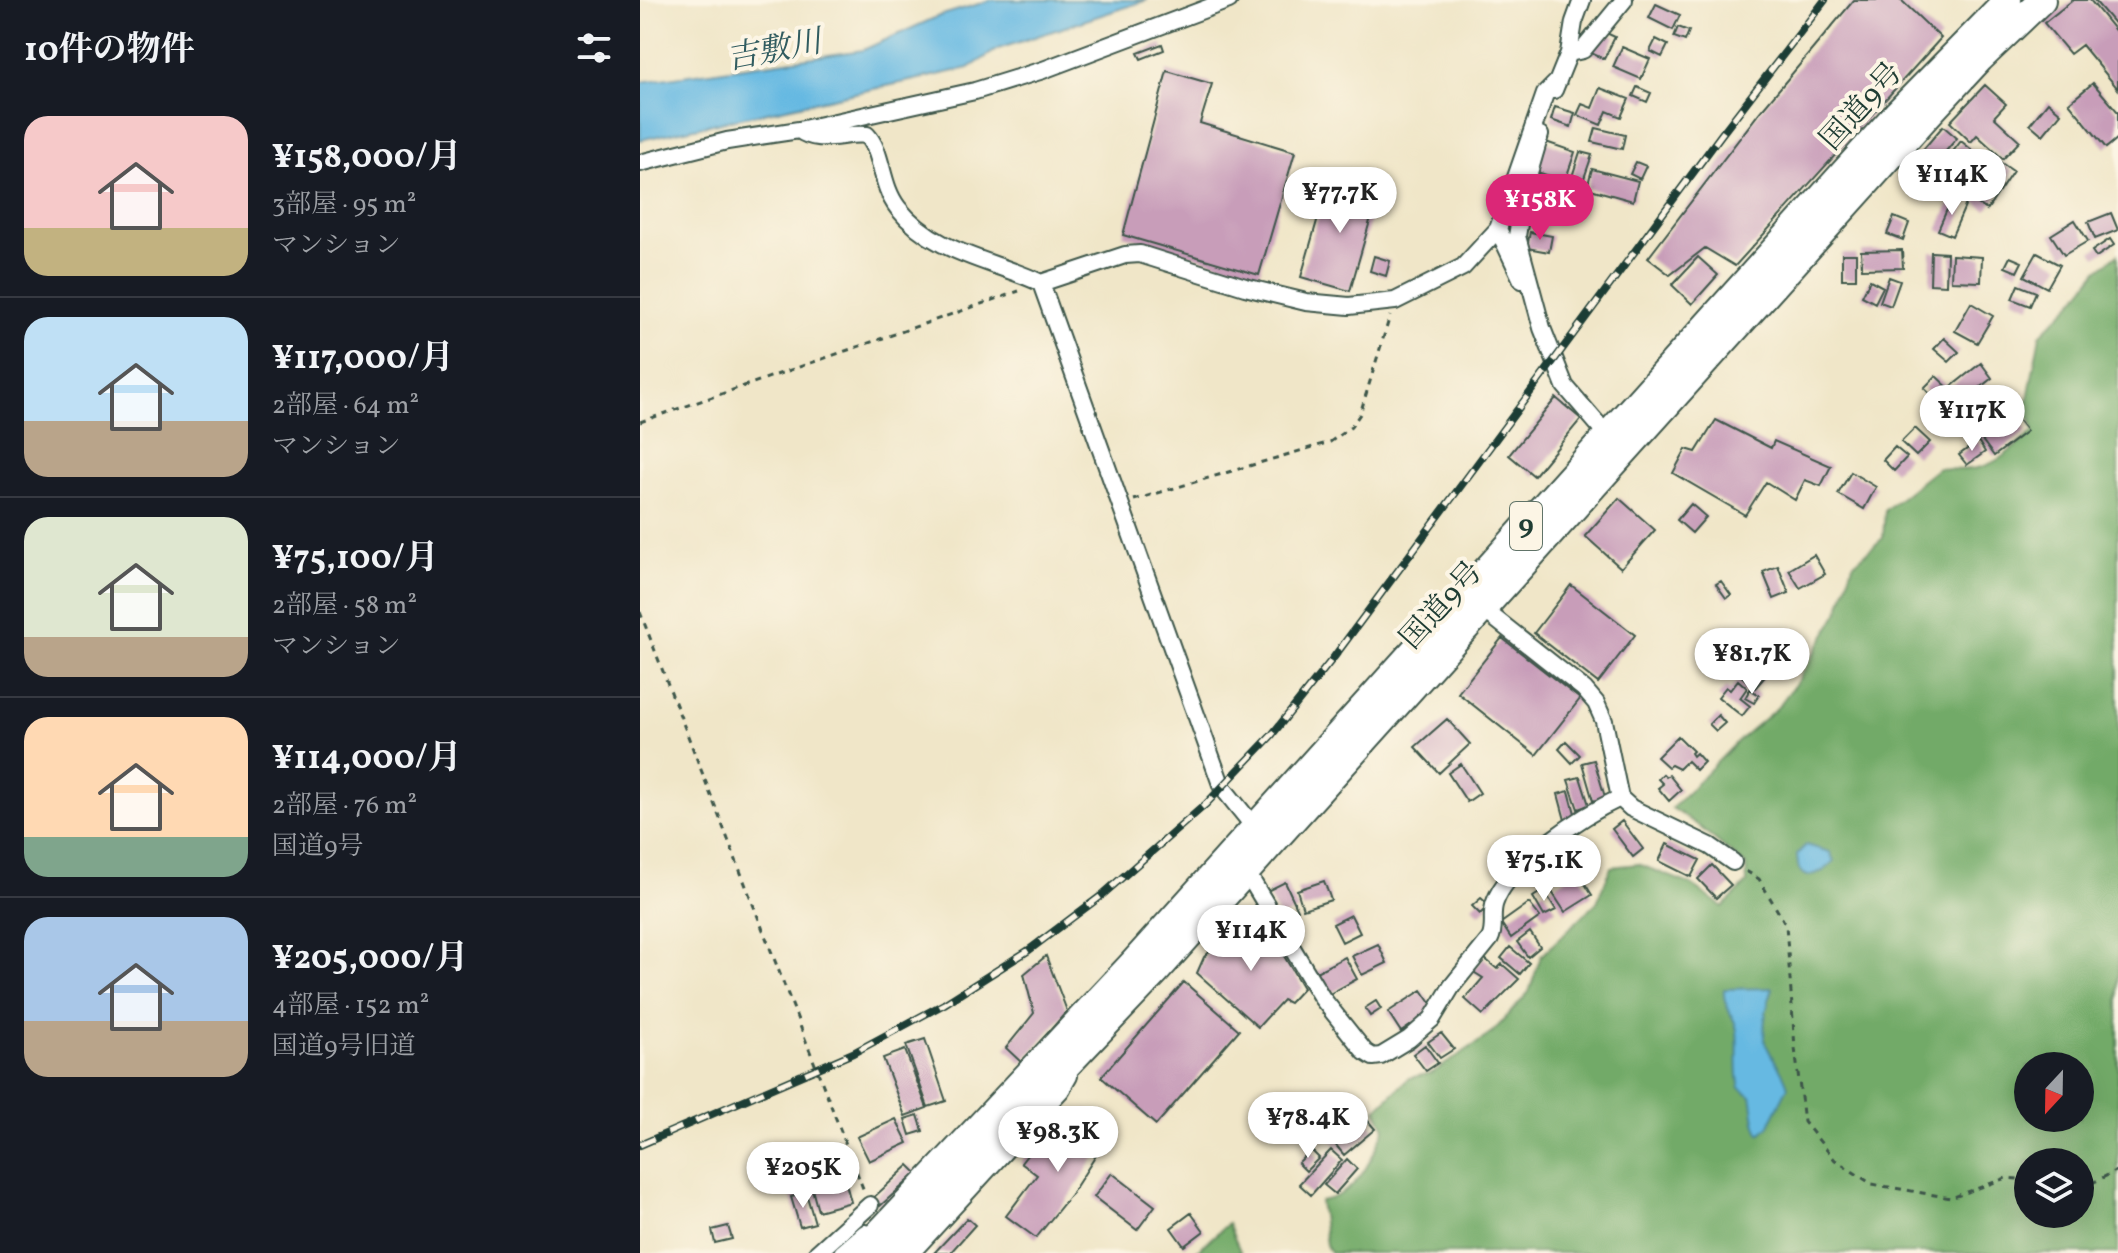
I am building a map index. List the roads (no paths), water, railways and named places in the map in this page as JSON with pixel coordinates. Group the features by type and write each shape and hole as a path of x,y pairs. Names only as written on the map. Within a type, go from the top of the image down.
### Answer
{"highway":[{"name":"国道9号","path":"860,1253 1255,828 1898,112 2008,0"},
{"name":"国道9号","path":"888,1253 1083,1050 1928,115 1980,59 2042,0"}],"street":[{"path":"640,163 727,141 799,130 1003,83 1229,0"},
{"path":"1582,0 1574,22 1569,53 1537,143 1518,217 1517,236 1542,328 1565,386 1608,436"},
{"path":"1569,53 1583,50 1624,0"},
{"path":"799,130 806,136 824,138 855,133 867,135 875,142 883,181 898,208 919,228 952,250 1041,283 1125,255 1140,254 1245,287 1306,302 1349,306 1395,301 1463,267 1498,229 1545,94 1558,81"},
{"path":"1498,229 1522,280 1532,289"},
{"path":"1041,283 1222,787 1255,828"},
{"path":"1483,609 1584,689 1596,703 1604,721 1620,798 1631,808 1710,846 1733,862"},
{"path":"1246,871 1322,998 1365,1052 1373,1057 1381,1056 1409,1039 1440,1010 1452,986 1490,939 1494,931 1495,902 1511,878 1546,845 1597,809 1620,798"},
{"path":"911,1253 1061,1090 1083,1050"},
{"path":"817,1253 870,1205"},
{"path":"842,1253 900,1210"}],"water":[{"path":"992,0 1147,0 998,49 969,68 640,140 640,82 863,50 939,16"},
{"path":"1806,845 1830,852 1834,861 1823,871 1808,876 1802,873 1797,854"},
{"path":"1773,988 1765,1017 1765,1039 1788,1087 1768,1127 1760,1134 1751,1096 1740,1088 1737,1031 1724,989"}],"railway":[{"path":"640,1145 853,1053 944,1004 1029,950 1101,896 1206,804 1271,736 1334,657 1721,135 1825,0"}],"water label":[{"name":"吉敷川","path":"774,52"}]}
